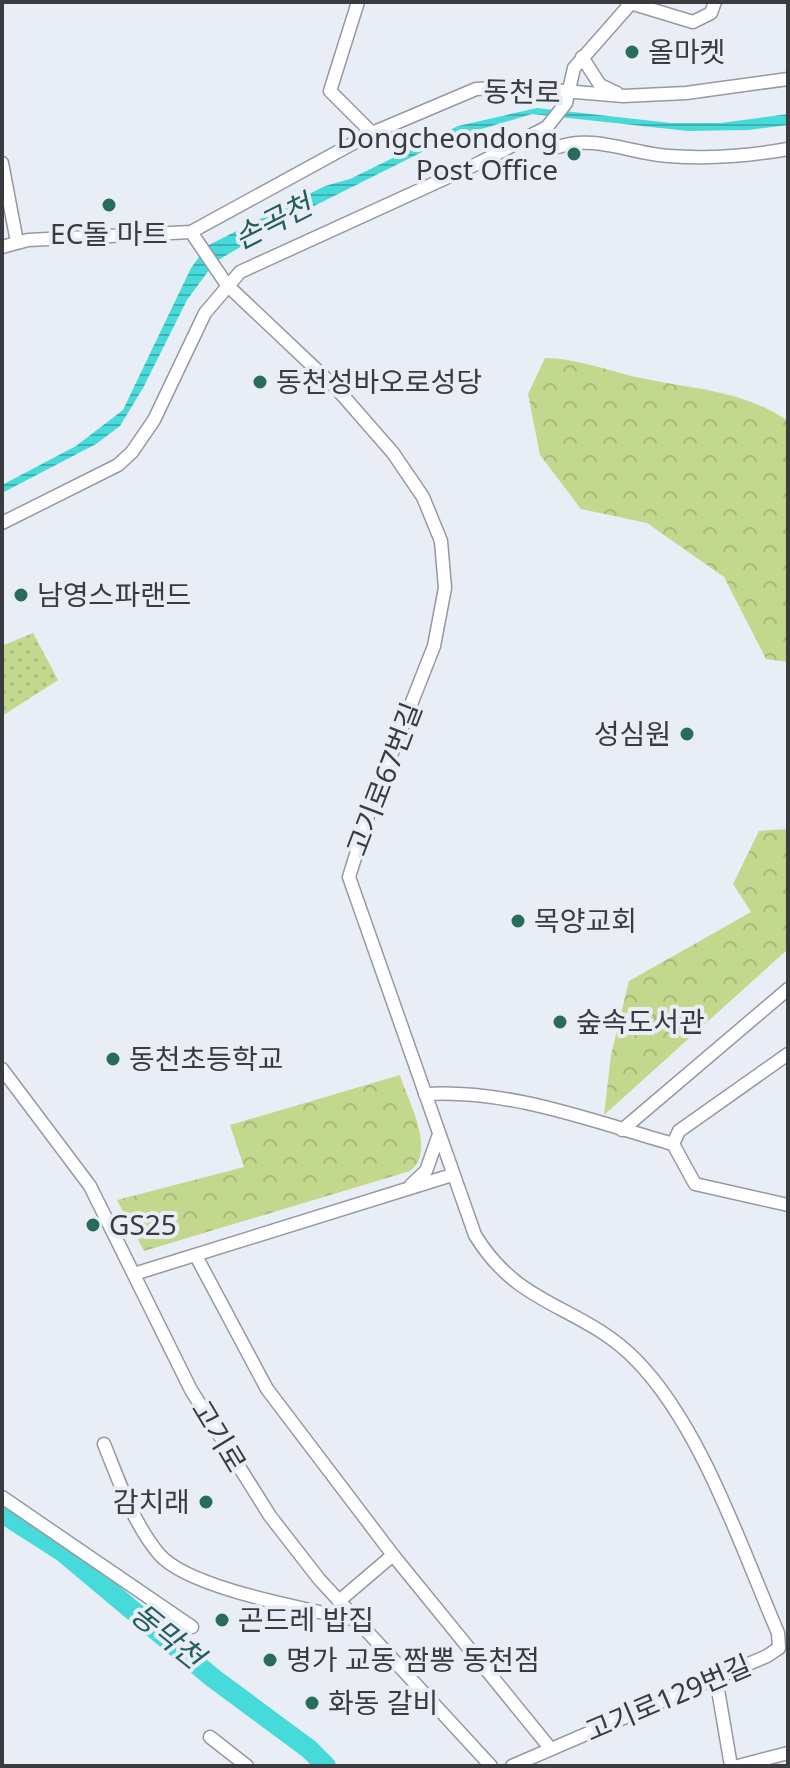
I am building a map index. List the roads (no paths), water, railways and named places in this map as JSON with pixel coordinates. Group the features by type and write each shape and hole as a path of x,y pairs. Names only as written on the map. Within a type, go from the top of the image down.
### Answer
{"street":[{"path":"358,2 330,91 372,133"},
{"path":"2,523 109,470 132,452 154,420 205,313 240,272 481,162 541,130 556,118 569,92 569,79 582,57 630,2 693,22 711,13 715,2"},
{"path":"582,57 600,85 623,96"},
{"name":"동천로","path":"2,247 17,242 194,236 372,133 476,89 516,87 623,96 686,93 788,79"},
{"path":"541,130 558,147 576,140 667,156 754,155 788,149"},
{"path":"2,163 17,242"},
{"name":"고기로67번길","path":"194,236 227,285 338,390 393,453 423,497 441,541 445,588 437,633 366,819 349,877 475,1235 505,1274 524,1291 594,1326 617,1342 665,1394 696,1447 778,1633 779,1648"},
{"path":"622,1130 788,989"},
{"path":"673,1144 679,1131 788,1054"},
{"name":"고기로","path":"2,1069 90,1186 180,1370 230,1455 285,1536 356,1620 491,1766"},
{"path":"425,1094 490,1094 673,1144 695,1184 788,1205"},
{"path":"404,1190 426,1171 438,1137"},
{"path":"134,1274 452,1175"},
{"path":"196,1256 267,1389 393,1555 550,1748"},
{"path":"104,1444 132,1512 160,1556 194,1576 254,1596 356,1620"},
{"path":"2,1497 192,1627"},
{"path":"339,1601 393,1555"},
{"name":"고기로129번길","path":"512,1766 779,1648"},
{"path":"716,1678 731,1766"},
{"path":"210,1737 247,1766"},
{"path":"738,1766 788,1753"}],"water":[{"name":"손곡천","path":"537,108 671,123 721,123 788,114 788,125 748,130 688,131 532,114 448,139 284,221 215,262 187,300 143,388 120,426 96,444 2,493 2,485 76,446 123,410 191,268 207,246 325,186 350,179 458,126"}],"waterway":[{"name":"동막천","path":"2,1513 63,1552 213,1678 309,1749 326,1766"}],"place":[{"name":"올마켓","path":"632,52"},
{"name":"Dongcheondong Post Office","path":"574,154"},
{"name":"EC돌 마트","path":"109,205"},
{"name":"동천성바오로성당","path":"260,382"},
{"name":"남영스파랜드","path":"21,595"},
{"name":"성심원","path":"687,734"},
{"name":"목양교회","path":"518,921"},
{"name":"숲속도서관","path":"560,1022"},
{"name":"동천초등학교","path":"113,1059"},
{"name":"GS25","path":"93,1225"},
{"name":"감치래","path":"206,1502"},
{"name":"곤드레 밥집","path":"222,1620"},
{"name":"명가 교동 짬뽕 동천점","path":"270,1660"},
{"name":"화동 갈비","path":"312,1703"}]}
